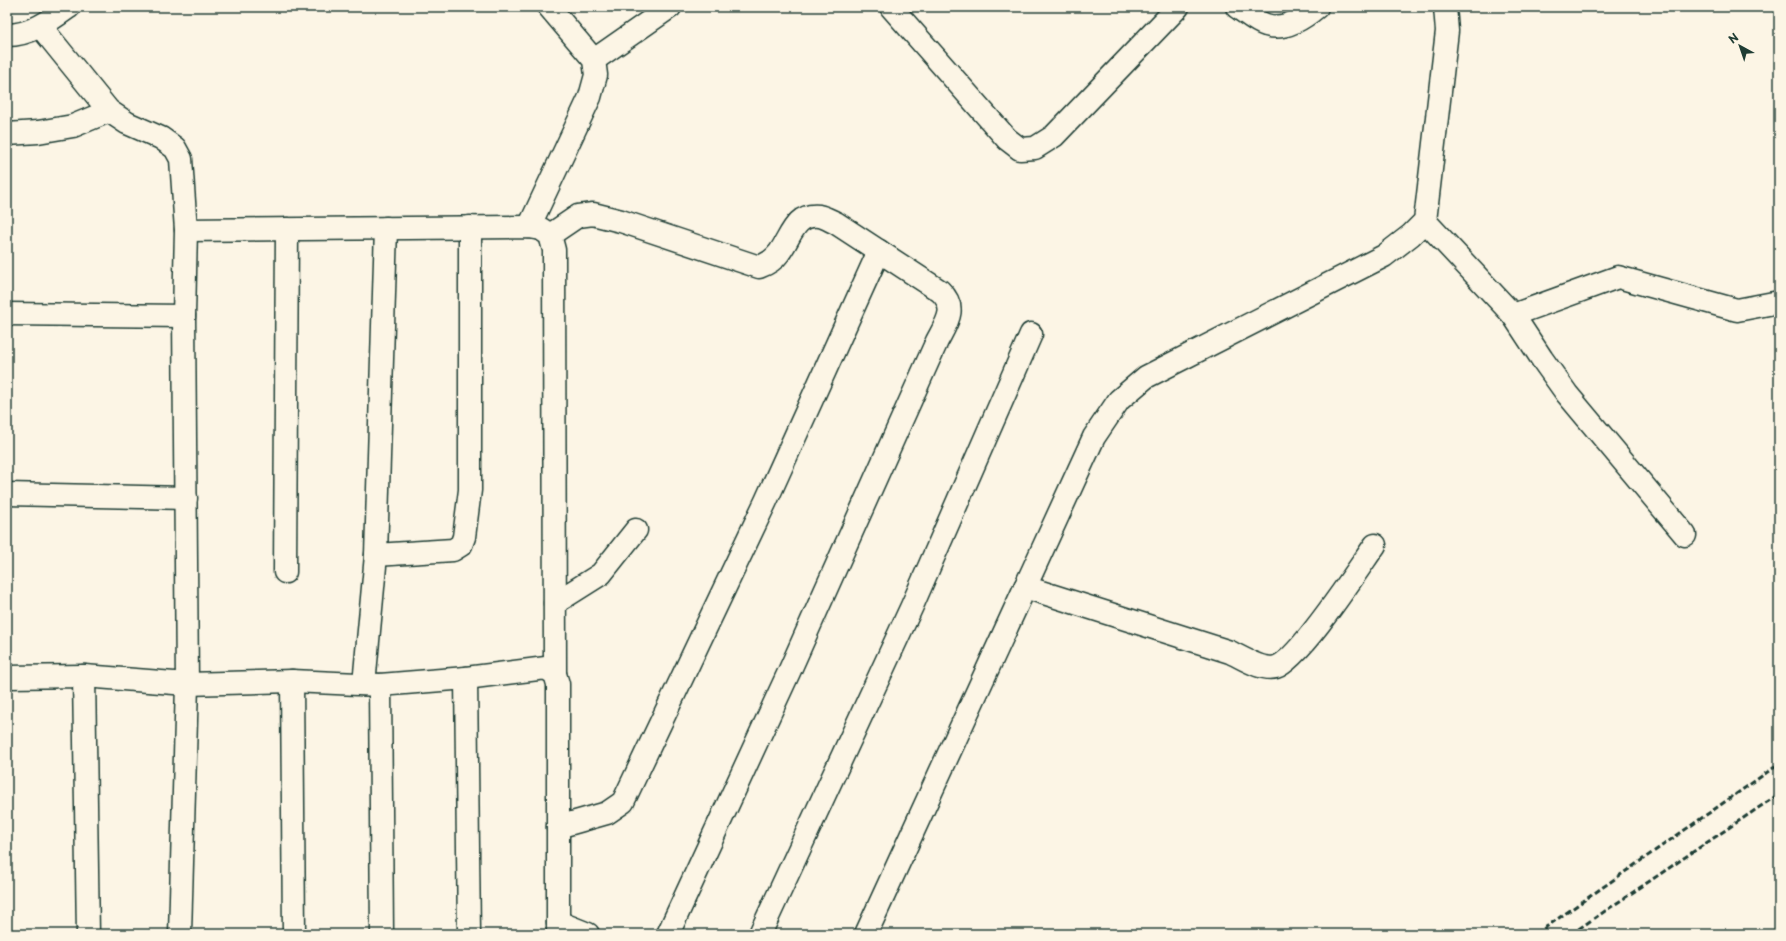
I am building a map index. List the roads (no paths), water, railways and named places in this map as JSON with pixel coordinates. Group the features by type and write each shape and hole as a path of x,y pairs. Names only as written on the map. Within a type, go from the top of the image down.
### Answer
{"street":[{"path":"7,34 12,35 41,27 69,7"},
{"path":"529,227 590,97 596,76 594,60 549,7"},
{"path":"594,60 670,7"},
{"path":"891,7 1007,139 1020,149 1035,148 1054,136 1178,7"},
{"path":"1237,7 1266,26 1288,26 1317,7"},
{"path":"866,934 1094,437 1119,400 1146,377 1384,256 1411,235 1425,221 1447,31 1445,7"},
{"path":"41,27 109,111 127,123 161,138 175,148 182,159 186,230 184,316 187,684 180,934"},
{"path":"7,134 38,132 73,126 109,111"},
{"path":"550,234 578,216 593,214 621,221 759,267 769,263 779,254 798,222 807,217 820,216 836,223 940,291 947,298 950,309 948,320 936,341 789,672 668,934"},
{"path":"1425,221 1513,315 1567,394 1685,535"},
{"path":"376,555 453,550 460,545 464,537 470,490 470,227"},
{"path":"186,230 529,227 541,229 550,234 554,250 555,674 558,684 558,928 588,934"},
{"path":"382,934 372,684 386,228"},
{"path":"285,572 287,229"},
{"path":"558,827 607,813 623,802 766,501 879,251"},
{"path":"1513,315 1618,277 1737,310 1779,302"},
{"path":"7,314 184,316"},
{"path":"760,934 912,606 1031,334"},
{"path":"7,494 186,498"},
{"path":"555,603 601,574 636,530"},
{"path":"1025,587 1230,652 1261,666 1275,667 1286,662 1301,647 1375,545"},
{"path":"7,677 84,676 187,684 292,681 372,684 466,678 546,668 555,674"},
{"path":"84,676 88,934"},
{"path":"466,678 469,934"},
{"path":"292,681 294,934"}],"railway":[{"path":"1536,934 1779,764"},
{"path":"1571,934 1779,794"}]}
